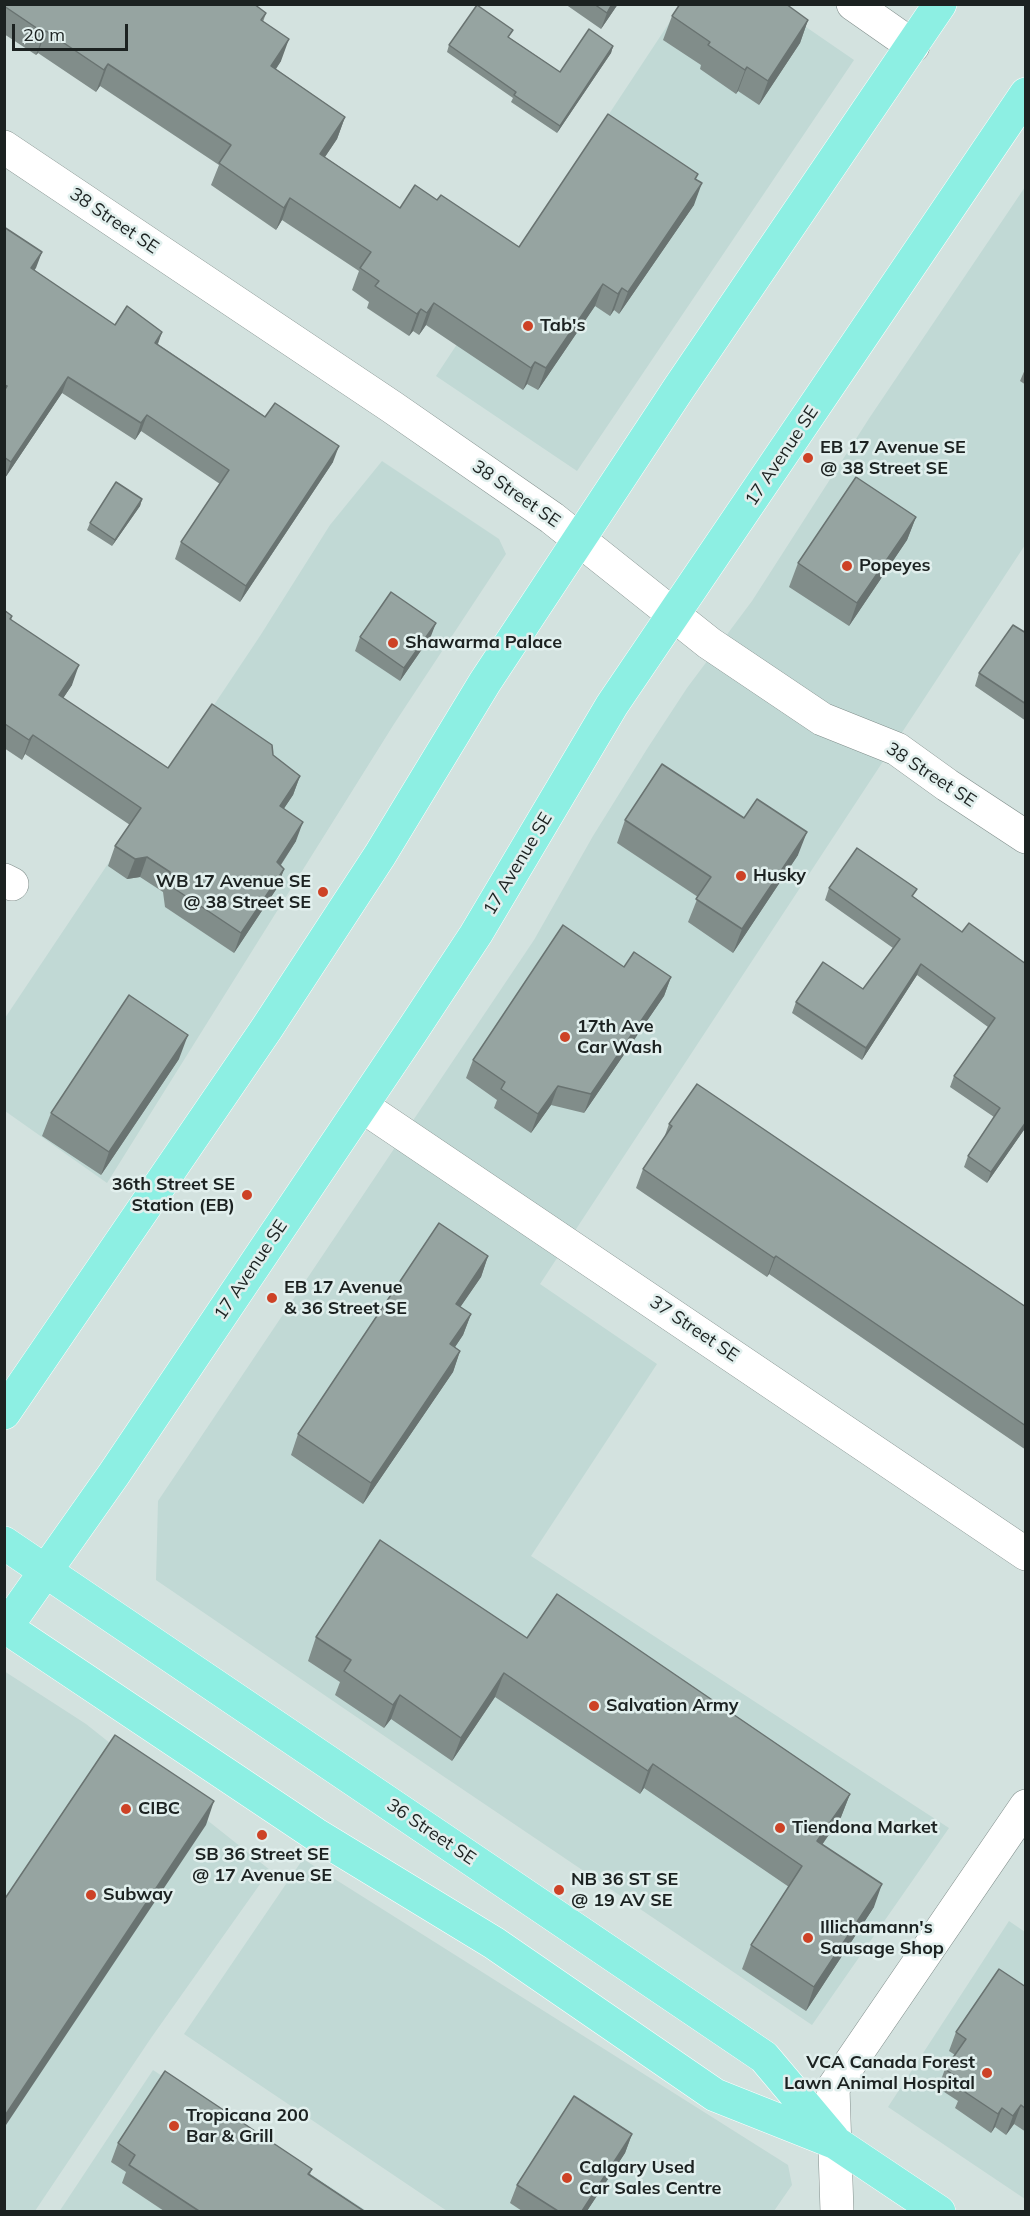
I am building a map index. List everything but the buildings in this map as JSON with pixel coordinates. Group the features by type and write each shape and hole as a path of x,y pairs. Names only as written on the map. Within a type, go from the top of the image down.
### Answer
{"main road":[{"path":"4,1413 300,979 380,855 455,729 688,375 940,4"},
{"name":"17 Avenue SE","path":"5,1628 114,1474 476,934 612,705 1021,110"},
{"name":"36 Street SE","path":"4,1544 764,2057 836,2143"},
{"name":"36 Street SE","path":"5,1628 315,1834 494,1943 715,2095 836,2143 939,2211"}],"street":[{"path":"853,4 913,46"},
{"name":"38 Street SE","path":"4,147 392,407 552,518 709,643 822,719 897,748 947,785 1026,837"},
{"name":"37 Street SE","path":"362,1106 1026,1554"},
{"path":"837,2211 833,2088 1026,1806"}],"shaded area":[{"path":"681,5 774,5 854,60 577,471 436,376"},
{"path":"1025,187 1025,545 540,1284 657,1364 531,1556 949,1828 812,2025 156,1580 158,1501 534,940 593,836 687,688 752,601 870,417"},
{"path":"382,461 499,539 506,554 394,724 107,1183 5,1111 5,1018 260,636 330,525"},
{"path":"4,1671 86,1724 270,1870 151,2038 35,2211 5,2211"},
{"path":"303,1859 788,2165 792,2185 774,2211 447,2211 184,2034"},
{"path":"1009,1921 1025,1932 1025,2199 888,2107"},
{"name":"Tropicana 200 Bar & Grill","path":"153,2070 367,2211 59,2212"}],"place":[{"name":"Tab's","path":"528,326"},
{"name":"EB 17 Avenue SE @ 38 Street SE","path":"808,458"},
{"name":"Popeyes","path":"847,566"},
{"name":"Shawarma Palace","path":"393,643"},
{"name":"Husky","path":"741,876"},
{"name":"WB 17 Avenue SE @ 38 Street SE","path":"323,892"},
{"name":"17th Ave Car Wash","path":"565,1037"},
{"name":"36th Street SE Station (EB)","path":"247,1195"},
{"name":"EB 17 Avenue & 36 Street SE","path":"272,1298"},
{"name":"Salvation Army","path":"594,1706"},
{"name":"CIBC","path":"126,1809"},
{"name":"Tiendona Market","path":"780,1828"},
{"name":"SB 36 Street SE @ 17 Avenue SE","path":"262,1835"},
{"name":"NB 36 ST SE @ 19 AV SE","path":"559,1890"},
{"name":"Subway","path":"91,1895"},
{"name":"Illichamann's Sausage Shop","path":"808,1938"},
{"name":"VCA Canada Forest Lawn Animal Hospital","path":"987,2073"},
{"name":"Tropicana 200 Bar & Grill","path":"174,2126"},
{"name":"Calgary Used Car Sales Centre","path":"567,2178"}]}
